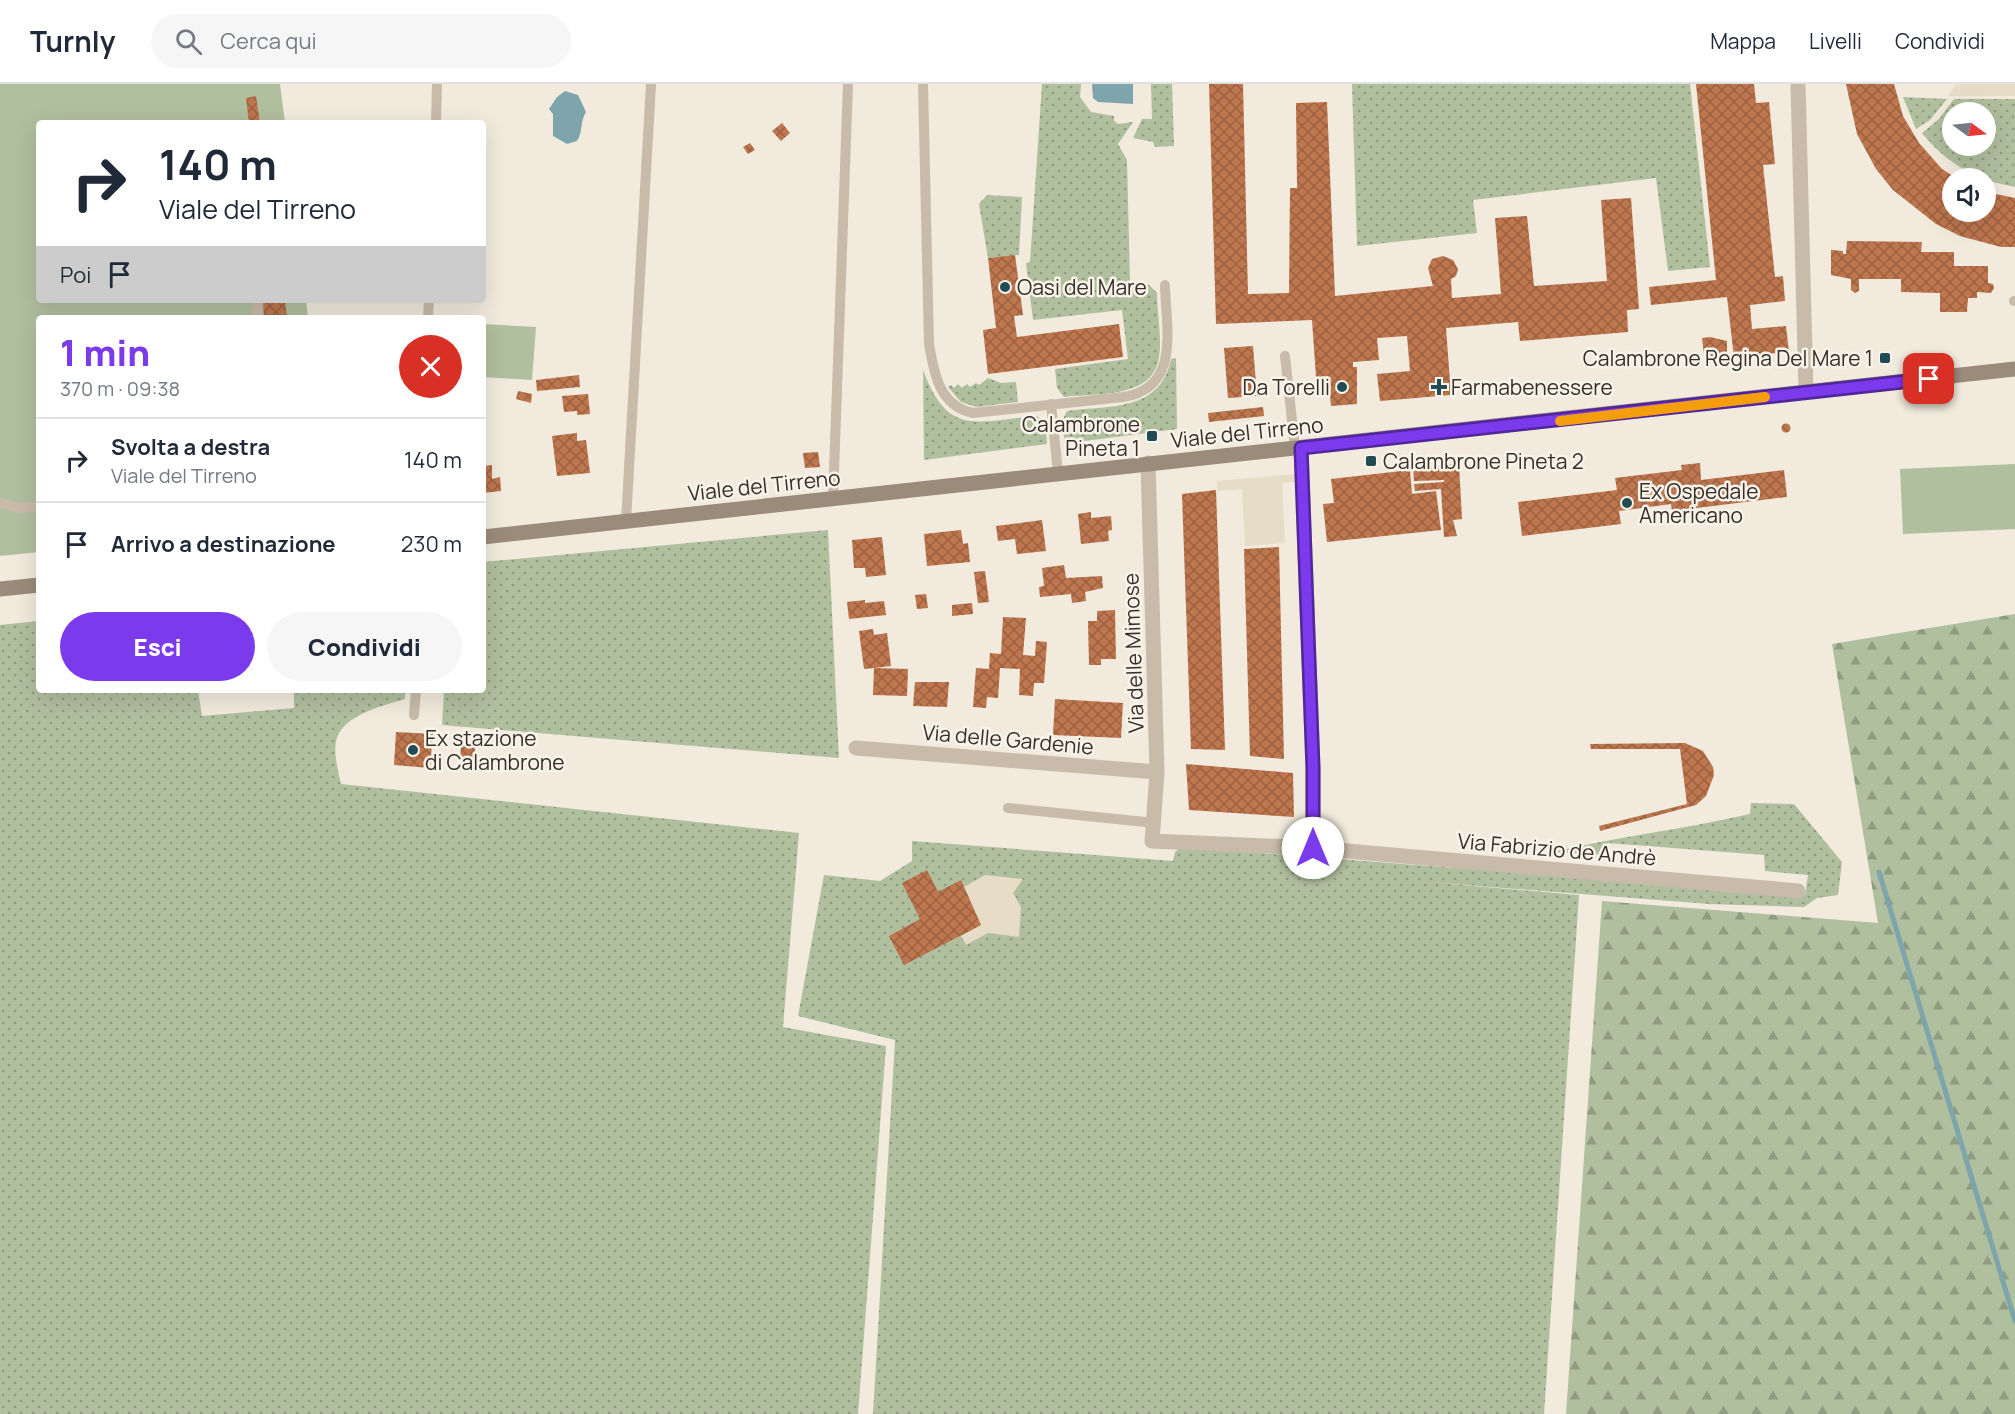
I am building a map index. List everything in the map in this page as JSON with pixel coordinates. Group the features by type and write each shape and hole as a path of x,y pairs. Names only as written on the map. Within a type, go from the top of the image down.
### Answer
{"main road":[{"name":"Viale del Tirreno","path":"486,537 2015,369"},
{"path":"0,589 36,585"}],"street":[{"path":"1798,84 1806,392"},
{"path":"1298,448 1313,768 1313,848"},
{"name":"Via delle Mimose","path":"1148,463 1157,772 1152,841"},
{"name":"Via delle Gardenie","path":"856,748 1157,772"},
{"name":"Via Fabrizio de Andrè","path":"1152,841 1313,848 1797,891"}],"lane":[{"path":"436,120 437,84"},
{"path":"626,521 651,84"},
{"path":"833,499 848,84"},
{"path":"923,84 929,344 935,381 948,400 962,411 973,413 1133,395 1154,385 1160,377 1165,360 1165,285"},
{"path":"1285,356 1298,448"},
{"path":"1051,404 1058,473"},
{"path":"0,502 18,508 36,506"},
{"path":"414,715 416,693"},
{"path":"1008,808 1155,823"}],"green space":[{"path":"0,84 280,84 285,120 36,120 36,303 306,303 308,315 36,315 36,552 0,556"},
{"path":"1042,84 1081,84 1080,97 1091,112 1114,116 1114,121 1118,124 1133,122 1118,144 1127,160 1130,282 1149,285 1157,293 1160,346 1158,362 1153,374 1144,383 1118,392 1064,397 1057,388 1055,369 1128,359 1122,310 1033,320 1026,263 1030,262"},
{"path":"1151,84 1172,84 1174,146 1155,147 1153,142 1133,138 1142,119 1152,119"},
{"path":"1352,84 1690,84 1710,267 1668,271 1656,178 1473,200 1477,233 1357,246"},
{"path":"1903,97 1947,99 1942,102 1930,120 1916,129"},
{"path":"1954,99 2015,99 2015,187 1996,182 1996,168 1962,168 1945,156 1996,156 1996,102 1952,102"},
{"path":"1942,115 1942,154 1932,144 1922,133"},
{"path":"987,195 1022,197 1019,255 988,258 979,204"},
{"path":"486,324 536,327 532,380 486,377"},
{"path":"1176,358 1177,429 1069,443 1065,441 1061,423 1067,411 1116,406 1145,397 1156,389 1165,376 1171,359"},
{"path":"923,370 943,407 954,416 981,422 1037,416 1045,422 1047,444 924,460"},
{"path":"988,378 1001,383 1016,382 1018,402 976,407 961,402 948,387 951,385 954,388 958,384 962,388 967,384 970,387 976,383 979,385"},
{"path":"2015,464 2015,529 1903,534 1900,469"},
{"path":"828,530 839,758 442,725 444,693 486,693 486,562"},
{"path":"2015,614 2015,1414 1566,1414 1602,901 1878,923 1832,644"},
{"path":"36,621 36,693 198,693 202,716 294,708 294,693 405,693 405,699 360,715 344,726 339,733 335,751 341,784 799,833 783,1027 886,1046 858,1414 0,1414 0,625"},
{"path":"1751,803 1794,804 1842,862 1838,895 1817,898 1804,907 1709,904 1415,881 1579,895 1544,1414 873,1414 895,1040 798,1016 824,875 880,881 912,861 912,841 1173,861 1175,852 1182,847 1805,895 1808,875 1765,871 1764,855 1608,843 1606,855 1552,852 1750,814"}],"shaded area":[{"path":"1956,84 2015,84 2015,96 1948,96"},
{"path":"1297,474 1298,482 1282,483 1285,543 1245,546 1242,489 1217,491 1217,481"},
{"path":"985,875 1023,879 1013,893 1021,907 1019,937 988,933 966,945 961,936 981,925 964,887"}],"water":[{"path":"1092,84 1133,84 1133,104 1098,102 1093,98"},
{"path":"565,91 578,95 586,112 577,141 567,144 553,136 553,114 549,109 557,97"}],"building":[{"path":"1209,84 1243,84 1248,294 1289,293 1290,188 1297,188 1296,103 1327,102 1335,296 1433,286 1428,268 1432,259 1443,256 1453,260 1458,269 1456,276 1451,279 1452,298 1501,294 1495,218 1527,216 1534,286 1607,281 1601,200 1631,198 1639,309 1627,310 1628,332 1520,341 1518,322 1446,328 1451,395 1380,401 1377,374 1410,371 1407,336 1377,338 1379,360 1353,362 1353,367 1357,367 1357,404 1331,406 1328,376 1316,377 1312,320 1216,324"},
{"path":"1696,84 1754,84 1756,103 1769,102 1775,164 1763,165 1775,277 1783,276 1785,301 1750,305 1752,329 1786,326 1789,352 1734,357 1727,297 1651,305 1649,287 1716,280"},
{"path":"1846,84 1894,84 1903,116 1919,143 1942,169 1942,222 1996,222 1996,194 2015,198 2015,247 2001,247 1960,236 1936,224 1893,190 1876,169 1857,134"},
{"path":"256,96 260,120 249,120 246,98"},
{"path":"782,123 790,133 781,141 772,131"},
{"path":"750,143 755,150 748,154 743,147"},
{"path":"1847,241 1922,242 1921,252 1954,252 1954,266 1988,266 1988,283 1993,284 1994,288 1991,293 1977,292 1977,298 1968,298 1967,312 1940,312 1940,293 1901,292 1901,279 1859,279 1859,291 1855,293 1851,290 1851,279 1831,275 1831,250 1843,251 1843,254 1846,254"},
{"name":"Oasi del Mare","path":"1015,255 1023,315 1014,316 1017,337 1119,324 1123,357 988,374 983,330 996,328 988,258"},
{"path":"263,303 285,303 287,315 264,315"},
{"path":"1710,337 1727,341 1727,356 1705,362 1702,338"},
{"path":"1253,346 1257,396 1228,398 1224,348"},
{"path":"579,375 580,387 537,391 536,380"},
{"path":"518,391 532,394 531,403 516,399"},
{"path":"588,394 590,414 577,415 577,411 564,412 562,396"},
{"path":"1263,407 1264,416 1209,422 1208,413"},
{"path":"1786,423 1791,428 1786,433 1781,428"},
{"path":"577,433 577,441 586,440 590,473 557,476 552,436"},
{"path":"818,452 820,467 805,468 803,453"},
{"name":"Ex Ospedale Americano","path":"1700,463 1701,480 1784,470 1787,497 1672,511 1671,504 1619,511 1621,524 1522,536 1518,502 1617,490 1615,478 1682,470 1681,465"},
{"path":"1459,464 1462,519 1453,520 1457,536 1444,537 1441,489 1415,491 1414,484 1444,482 1444,480 1414,481 1413,467"},
{"path":"492,465 492,479 500,477 501,491 486,493 486,466"},
{"path":"1410,470 1412,494 1436,491 1441,530 1327,542 1323,504 1334,503 1331,479"},
{"path":"1216,490 1225,750 1191,749 1182,494"},
{"path":"1091,512 1091,518 1111,516 1112,530 1108,531 1109,541 1081,544 1078,514"},
{"path":"1042,520 1046,551 1017,554 1015,539 998,541 996,526"},
{"path":"961,530 963,544 968,543 970,562 927,566 924,534"},
{"path":"882,537 886,575 866,577 865,568 854,568 852,540"},
{"path":"1279,547 1284,759 1250,756 1244,549"},
{"path":"1064,565 1066,578 1102,576 1103,588 1085,592 1086,601 1072,603 1071,594 1040,597 1039,587 1044,586 1042,568"},
{"path":"985,571 989,602 978,603 974,572"},
{"path":"926,594 928,608 917,609 915,595"},
{"path":"865,600 865,603 884,601 886,615 849,619 847,602"},
{"path":"972,603 973,614 952,616 952,605"},
{"path":"1115,610 1116,659 1101,659 1101,665 1089,665 1088,621 1097,621 1097,611"},
{"path":"1003,617 1026,618 1023,655 1035,656 1036,641 1047,642 1044,683 1034,683 1033,696 1019,695 1020,669 1000,668 998,698 987,697 986,708 973,707 976,668 989,669 990,653 1001,654"},
{"path":"873,629 874,635 887,633 891,666 864,669 859,631"},
{"path":"874,668 908,669 907,696 873,695"},
{"path":"915,682 949,682 947,707 913,706"},
{"path":"1055,699 1123,703 1121,738 1053,735"},
{"name":"Ex stazione di Calambrone","path":"396,732 433,734 430,768 394,765"},
{"path":"1685,743 1703,751 1713,767 1714,775 1706,796 1696,805 1600,831 1599,826 1687,804 1680,749 1591,749 1590,744"},
{"path":"461,746 475,747 474,762 460,761"},
{"path":"1186,764 1293,773 1294,817 1189,810"},
{"path":"927,870 938,892 961,880 981,925 904,965 889,936 920,919 902,883"}],"waterway":[{"path":"1879,872 2015,1321"}],"slow traffic":[{"path":"1560,421 1765,397"}],"place":[{"name":"Oasi del Mare","path":"1005,287"},
{"name":"Calambrone Regina Del Mare 1","path":"1885,358"},
{"name":"Da Torelli","path":"1342,387"},
{"name":"Farmabenessere","path":"1439,387"},
{"name":"Calambrone Pineta 1","path":"1152,436"},
{"name":"Calambrone Pineta 2","path":"1371,461"},
{"name":"Ex Ospedale Americano","path":"1627,503"},
{"name":"Ex stazione di Calambrone","path":"413,750"}],"route":[{"path":"1313,848 1313,768 1301,448 1929,379"}]}
